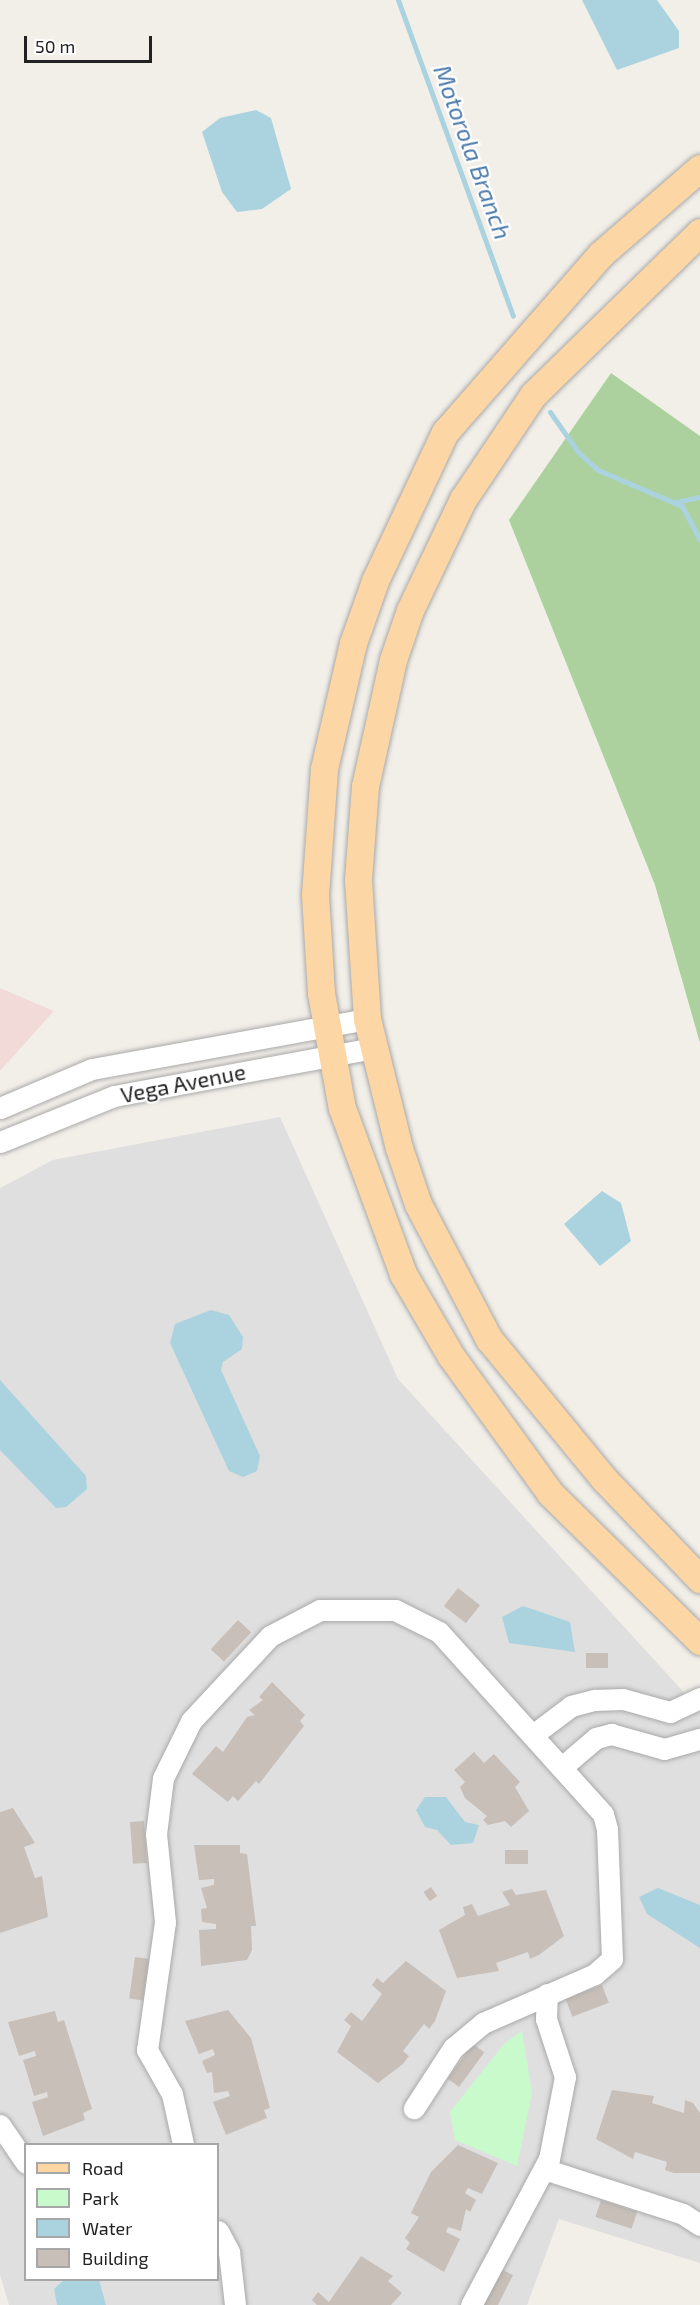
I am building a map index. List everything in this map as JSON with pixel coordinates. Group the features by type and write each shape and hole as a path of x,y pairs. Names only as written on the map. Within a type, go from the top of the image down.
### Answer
{"main road":[{"path":"700,168 601,254 499,364 446,432 420,484 353,643 324,769 315,895 331,1056 350,1136 376,1212 451,1356 550,1493 700,1641"},
{"path":"700,232 532,395 458,509 410,610 374,734 358,880 367,1019 373,1048 418,1204 489,1339 604,1479 700,1579"},
{"path":"420,484 458,509"}],"street":[{"name":"Vega Avenue","path":"0,1108 93,1070 367,1019"},
{"name":"Vega Avenue","path":"0,1142 114,1096 373,1048"},
{"path":"183,2143 172,2094 147,2050 165,1922 156,1834 163,1778 191,1721 270,1636 320,1610 358,1607 395,1610 439,1632 534,1734 603,1814 612,1959 595,1974 483,2023 453,2048 414,2108"},
{"path":"534,1734 571,1706 594,1700 623,1699 670,1712 700,1698"},
{"path":"562,1767 596,1738 611,1734 664,1749 700,1739"},
{"path":"471,2305 544,2169 565,2077 546,2019 547,1994"},
{"path":"0,2125 24,2160"},
{"path":"544,2169 683,2214 700,2225"},
{"path":"219,2233 229,2252 235,2305"}],"shaded area":[{"path":"0,988 54,1011 0,1071"},
{"path":"280,1117 398,1379 700,1710 700,2263 559,2219 527,2305 9,2305 0,2275 0,1188 53,1160"}],"green space":[{"path":"611,373 700,436 700,1043 655,885 509,520"},
{"path":"522,2031 532,2093 517,2166 455,2140 450,2112 504,2044"}],"water":[{"path":"582,0 657,0 679,31 679,48 617,70"},
{"path":"256,110 271,118 291,189 262,209 237,212 222,192 202,132 220,118"},
{"path":"602,1191 621,1203 631,1241 600,1266 564,1224"},
{"path":"211,1310 229,1315 243,1337 242,1349 223,1362 221,1370 260,1456 257,1471 243,1477 229,1471 170,1343 175,1324"},
{"path":"0,1380 86,1476 87,1489 66,1507 56,1508 0,1450"},
{"path":"523,1606 570,1622 575,1652 509,1643 502,1617"},
{"path":"425,1797 446,1797 465,1822 479,1825 473,1843 451,1845 437,1830 425,1827 416,1810"},
{"path":"658,1888 700,1905 700,1948 647,1914 639,1897"},
{"path":"63,2281 99,2281 106,2305 57,2305 54,2289"}],"building":[{"path":"458,1588 480,1605 466,1623 444,1606"},
{"path":"238,1620 251,1632 224,1662 211,1649"},
{"path":"586,1653 608,1653 608,1668 586,1668"},
{"path":"272,1682 305,1715 300,1721 304,1726 259,1784 256,1781 238,1801 233,1796 228,1802 192,1774 216,1746 223,1752 247,1717 255,1715 249,1710 263,1700 259,1697"},
{"path":"474,1752 484,1763 494,1754 520,1782 515,1787 529,1811 511,1827 505,1821 488,1825 483,1820 487,1816 465,1798 460,1787 465,1782 454,1770"},
{"path":"13,1808 35,1843 24,1847 35,1878 42,1876 48,1917 0,1933 0,1812"},
{"path":"144,1821 147,1863 133,1864 130,1822"},
{"path":"194,1845 240,1845 240,1853 247,1854 256,1926 251,1926 252,1950 247,1960 201,1966 199,1930 216,1929 216,1924 202,1922 201,1909 207,1908 201,1888 214,1885 214,1879 199,1880"},
{"path":"505,1850 528,1850 528,1864 505,1864"},
{"path":"431,1887 437,1896 430,1901 424,1892"},
{"path":"512,1889 516,1895 546,1890 564,1936 530,1959 528,1952 496,1963 499,1971 457,1978 439,1930 465,1915 463,1907 472,1904 478,1916 510,1905 502,1892"},
{"path":"135,1957 149,1959 143,2001 129,1999"},
{"path":"406,1961 446,1991 435,2021 429,2029 424,2024 403,2051 409,2056 403,2064 378,2083 337,2052 351,2026 344,2020 351,2012 362,2021 382,1994 372,1985 377,1978 383,1983"},
{"path":"602,1985 609,2003 572,2017 566,1999"},
{"path":"228,2010 251,2038 270,2108 264,2110 267,2118 226,2135 213,2102 230,2096 228,2091 214,2093 212,2072 207,2073 202,2061 215,2055 213,2049 199,2054 185,2021"},
{"path":"55,2011 58,2022 64,2020 92,2109 83,2113 85,2120 43,2136 32,2102 48,2097 47,2092 34,2096 23,2060 36,2056 35,2051 19,2056 8,2022"},
{"path":"473,2044 484,2052 459,2087 448,2079"},
{"path":"612,2090 654,2096 652,2103 684,2113 685,2100 693,2103 700,2113 700,2173 674,2173 665,2170 667,2162 635,2152 633,2159 596,2139"},
{"path":"458,2145 498,2163 482,2194 468,2188 465,2193 476,2200 470,2212 466,2209 461,2231 448,2227 446,2232 460,2239 444,2272 406,2249 410,2243 405,2238 419,2217 411,2213 431,2172"},
{"path":"601,2200 637,2212 632,2229 595,2217"},
{"path":"361,2256 393,2276 388,2281 402,2293 391,2305 317,2305 312,2300 318,2292 329,2302"},
{"path":"500,2269 513,2275 498,2305 482,2305"}],"waterway":[{"name":"Motorola Branch","path":"398,0 513,316"},
{"name":"Motorola Branch","path":"550,412 578,452 598,470 682,506 700,540"},
{"path":"676,502 700,497"}]}
